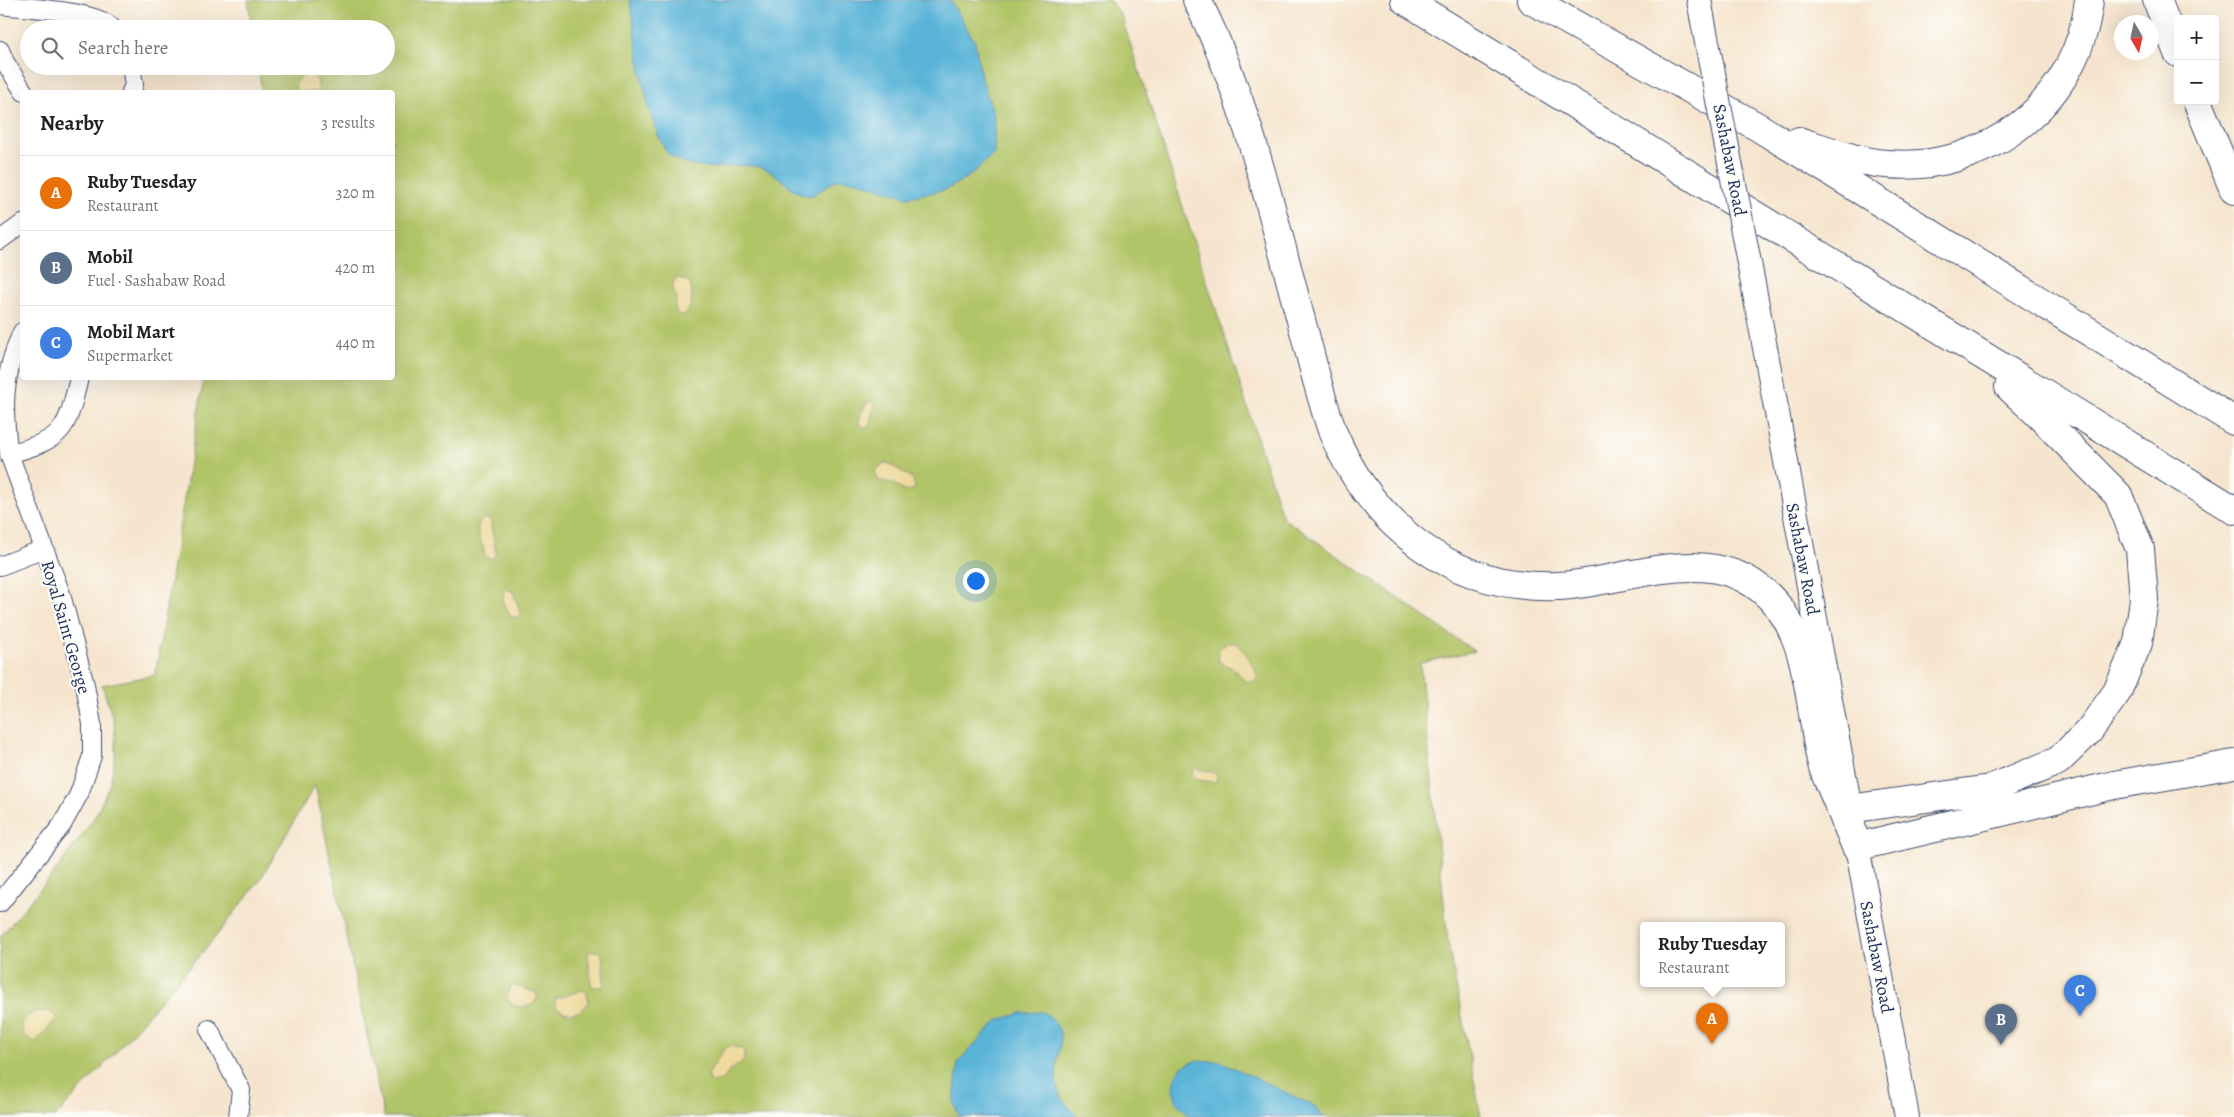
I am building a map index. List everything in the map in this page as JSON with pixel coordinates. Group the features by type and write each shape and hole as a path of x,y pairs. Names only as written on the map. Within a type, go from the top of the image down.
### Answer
{"highway":[{"path":"1197,0 1212,30 1228,70 1249,133 1328,419 1350,470 1373,503 1406,535 1434,555 1454,565 1498,580 1527,585 1557,586 1693,566 1724,570 1754,584 1782,612 1798,642 1821,762 1856,847 2114,785 2234,764"},
{"path":"1405,0 2234,510"},
{"path":"1531,0 1758,127 2234,421"},
{"path":"1758,127 1863,161 1889,165 1922,164 1947,160 1970,153 2000,140 2028,120 2049,99 2067,70 2079,44 2087,16 2089,0"},
{"path":"2156,0 2174,43"},
{"path":"2199,105 2234,190"},
{"path":"1849,809 1990,789 2058,761 2089,731 2117,692 2138,643 2144,599 2140,549 2118,495 2036,412 2000,379 1973,361 1942,332"}],"main road":[{"name":"Sashabaw Road","path":"1701,8 1907,1117"}],"street":[{"path":"0,5 86,14 100,20"},
{"path":"0,50 5,62 23,90"},
{"path":"132,75 134,86 132,90"},
{"path":"0,240 20,225"},
{"name":"Royal Saint George","path":"0,903 62,826 79,794 92,756 92,724 61,594 9,454 6,430 6,355 20,335"},
{"path":"9,454 40,445 60,432 69,418 78,380"},
{"path":"0,566 44,550"},
{"path":"209,1029 241,1090 238,1117"}],"green space":[{"path":"248,0 1109,0 1121,15 1283,518 1474,651 1420,663 1448,943 1481,1117 384,1117 315,785 260,880 213,940 114,1054 55,1117 0,1117 0,937 53,874 95,817 110,784 116,752 114,722 102,685 155,675 204,380 395,380 395,90 262,90 259,75 395,75 395,20 251,20"}],"sand":[{"path":"304,75 313,75 317,80 319,90 296,90 299,79"},
{"path":"677,277 689,282 692,295 691,304 685,315 677,315 675,306 677,297 673,290 673,285"},
{"path":"871,401 875,405 868,427 862,427 859,425 861,415 866,405"},
{"path":"888,463 913,479 915,487 913,490 903,491 893,483 878,480 875,471 883,464"},
{"path":"484,518 491,520 496,554 491,559 485,556 478,532 478,527"},
{"path":"504,588 513,592 520,616 511,617 503,602"},
{"path":"1237,643 1243,650 1253,666 1257,679 1249,682 1246,681 1234,669 1219,662 1218,650 1222,645"},
{"path":"1194,768 1215,773 1217,779 1215,782 1197,780 1192,775"},
{"path":"588,951 598,951 602,954 604,984 601,987 593,987 591,983"},
{"path":"511,986 537,993 536,1000 532,1005 525,1007 513,1004 509,1000 508,994"},
{"path":"583,990 587,993 588,1002 581,1010 568,1013 563,1012 555,1005 555,999"},
{"path":"38,1011 47,1011 54,1014 56,1019 36,1042 27,1038 21,1024 26,1017"},
{"path":"729,1046 740,1048 744,1051 744,1061 730,1070 724,1079 714,1083 709,1080 708,1075 724,1049"}],"water":[{"path":"630,0 950,0 975,42 981,77 994,115 994,154 967,178 945,190 907,197 857,181 838,179 811,196 796,191 768,170 760,167 702,167 684,163 666,151 651,116 642,77"},
{"path":"1043,1012 1058,1027 1060,1034 1061,1041 1056,1066 1058,1088 1066,1103 1078,1117 960,1117 954,1104 958,1062 997,1021 1020,1013"},
{"path":"1197,1060 1222,1062 1316,1107 1324,1117 1191,1117 1176,1102 1174,1086 1176,1075 1182,1067"}],"place":[{"name":"Mobil Mart","path":"2080,1016"},
{"name":"Ruby Tuesday","path":"1712,1044"},
{"name":"Mobil","path":"2001,1045"}]}
